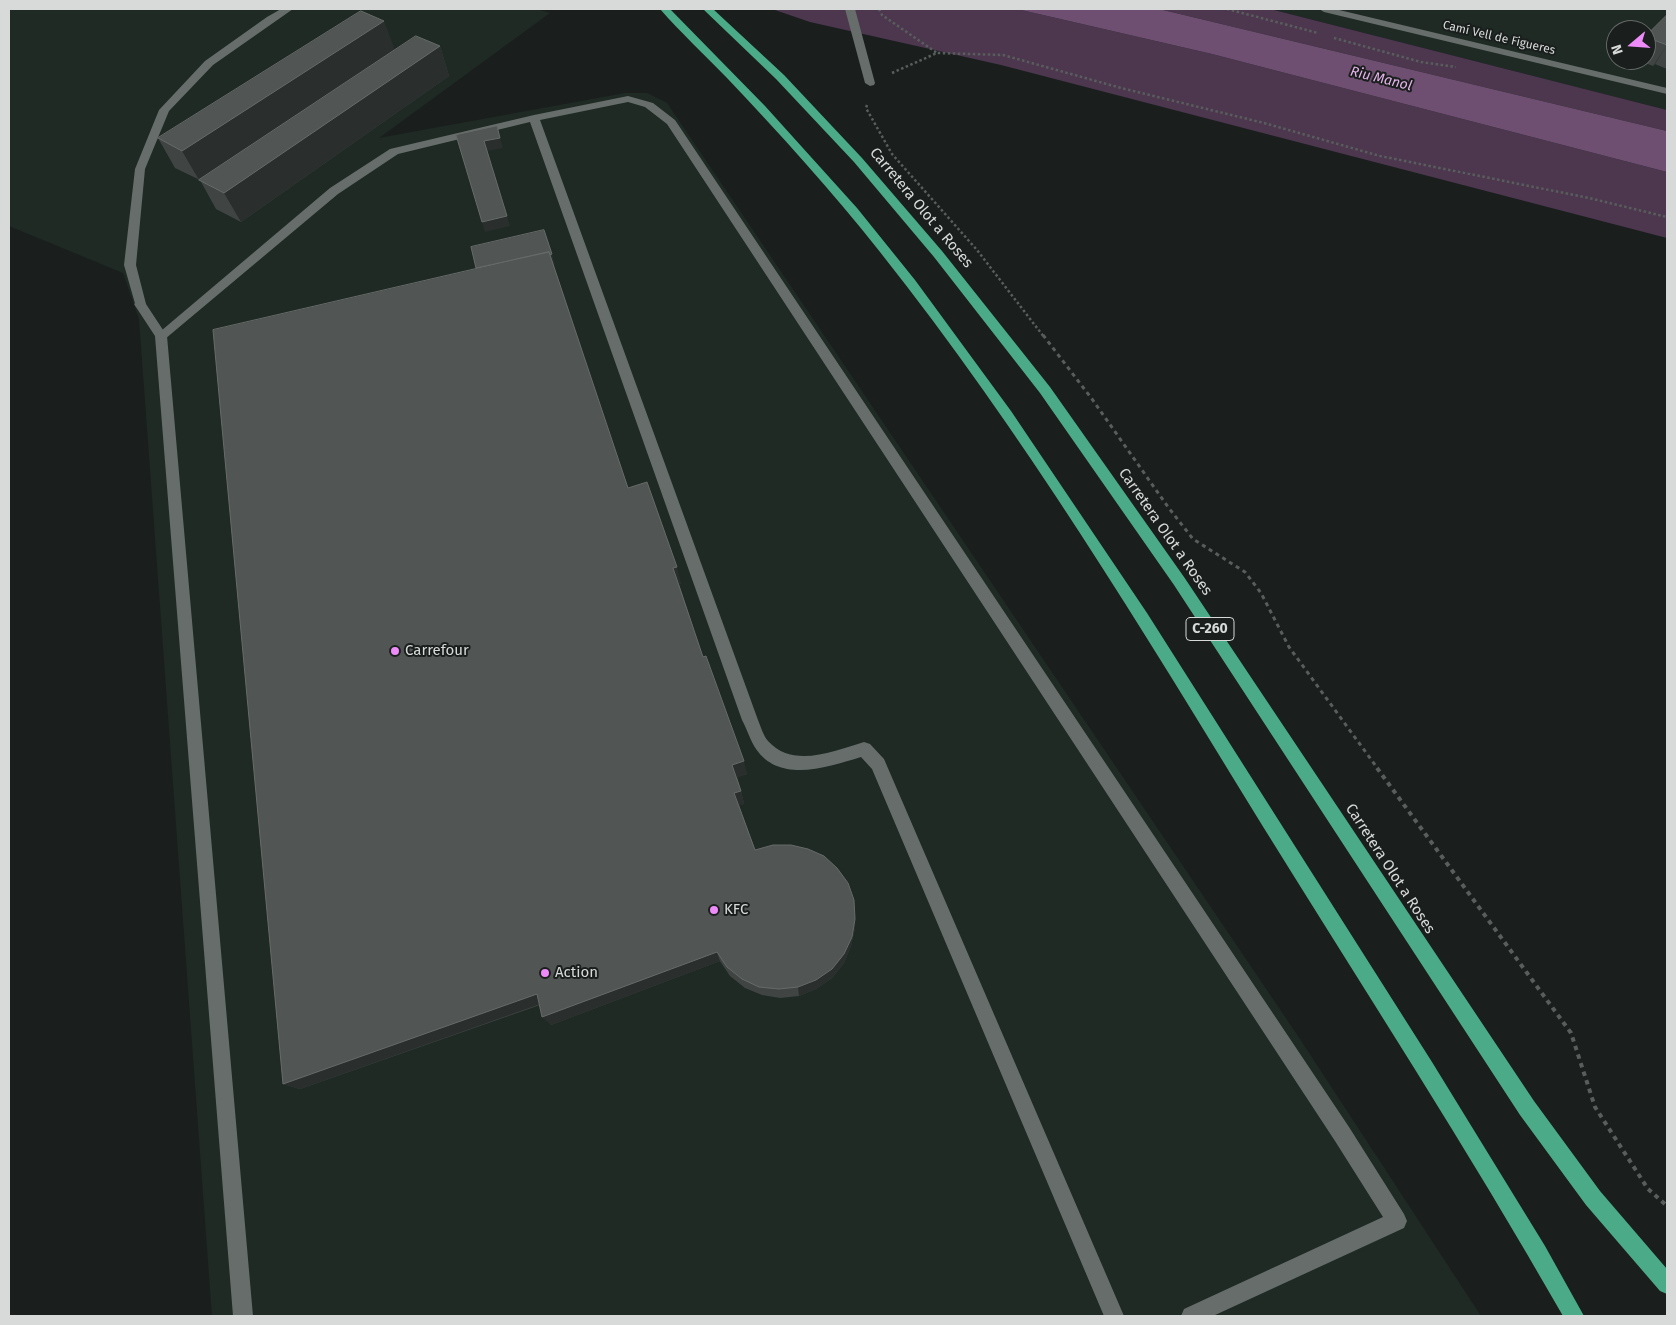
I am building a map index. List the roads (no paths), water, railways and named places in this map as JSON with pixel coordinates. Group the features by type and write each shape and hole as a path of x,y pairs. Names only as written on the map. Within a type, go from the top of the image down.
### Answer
{"highway":[{"path":"665,9 748,91 821,172 910,281 1001,404 1124,588 1486,1165 1574,1316"},
{"name":"Carretera Olot a Roses","path":"708,9 780,77 858,160 938,254 1045,390 1179,581 1527,1108 1593,1198 1667,1284"}],"street":[{"path":"243,1316 161,336 140,304 130,265 140,170 164,110 208,63 270,19 288,9"},
{"path":"850,9 870,82"},
{"name":"Camí Vell de Figueres","path":"1324,9 1667,91"},
{"path":"161,336 334,191 394,151 534,118 628,99 649,106 671,122 1398,1221 1191,1316"},
{"path":"534,118 724,649 750,720 762,745 780,761 807,764 864,749 878,764 1082,1245 1114,1316"}],"water":[{"name":"Riu Manol","path":"1017,9 1159,9 1667,131 1667,172 1212,54"}],"place":[{"name":"Carrefour","path":"395,651"},
{"name":"KFC","path":"714,910"},
{"name":"Action","path":"545,973"}]}
